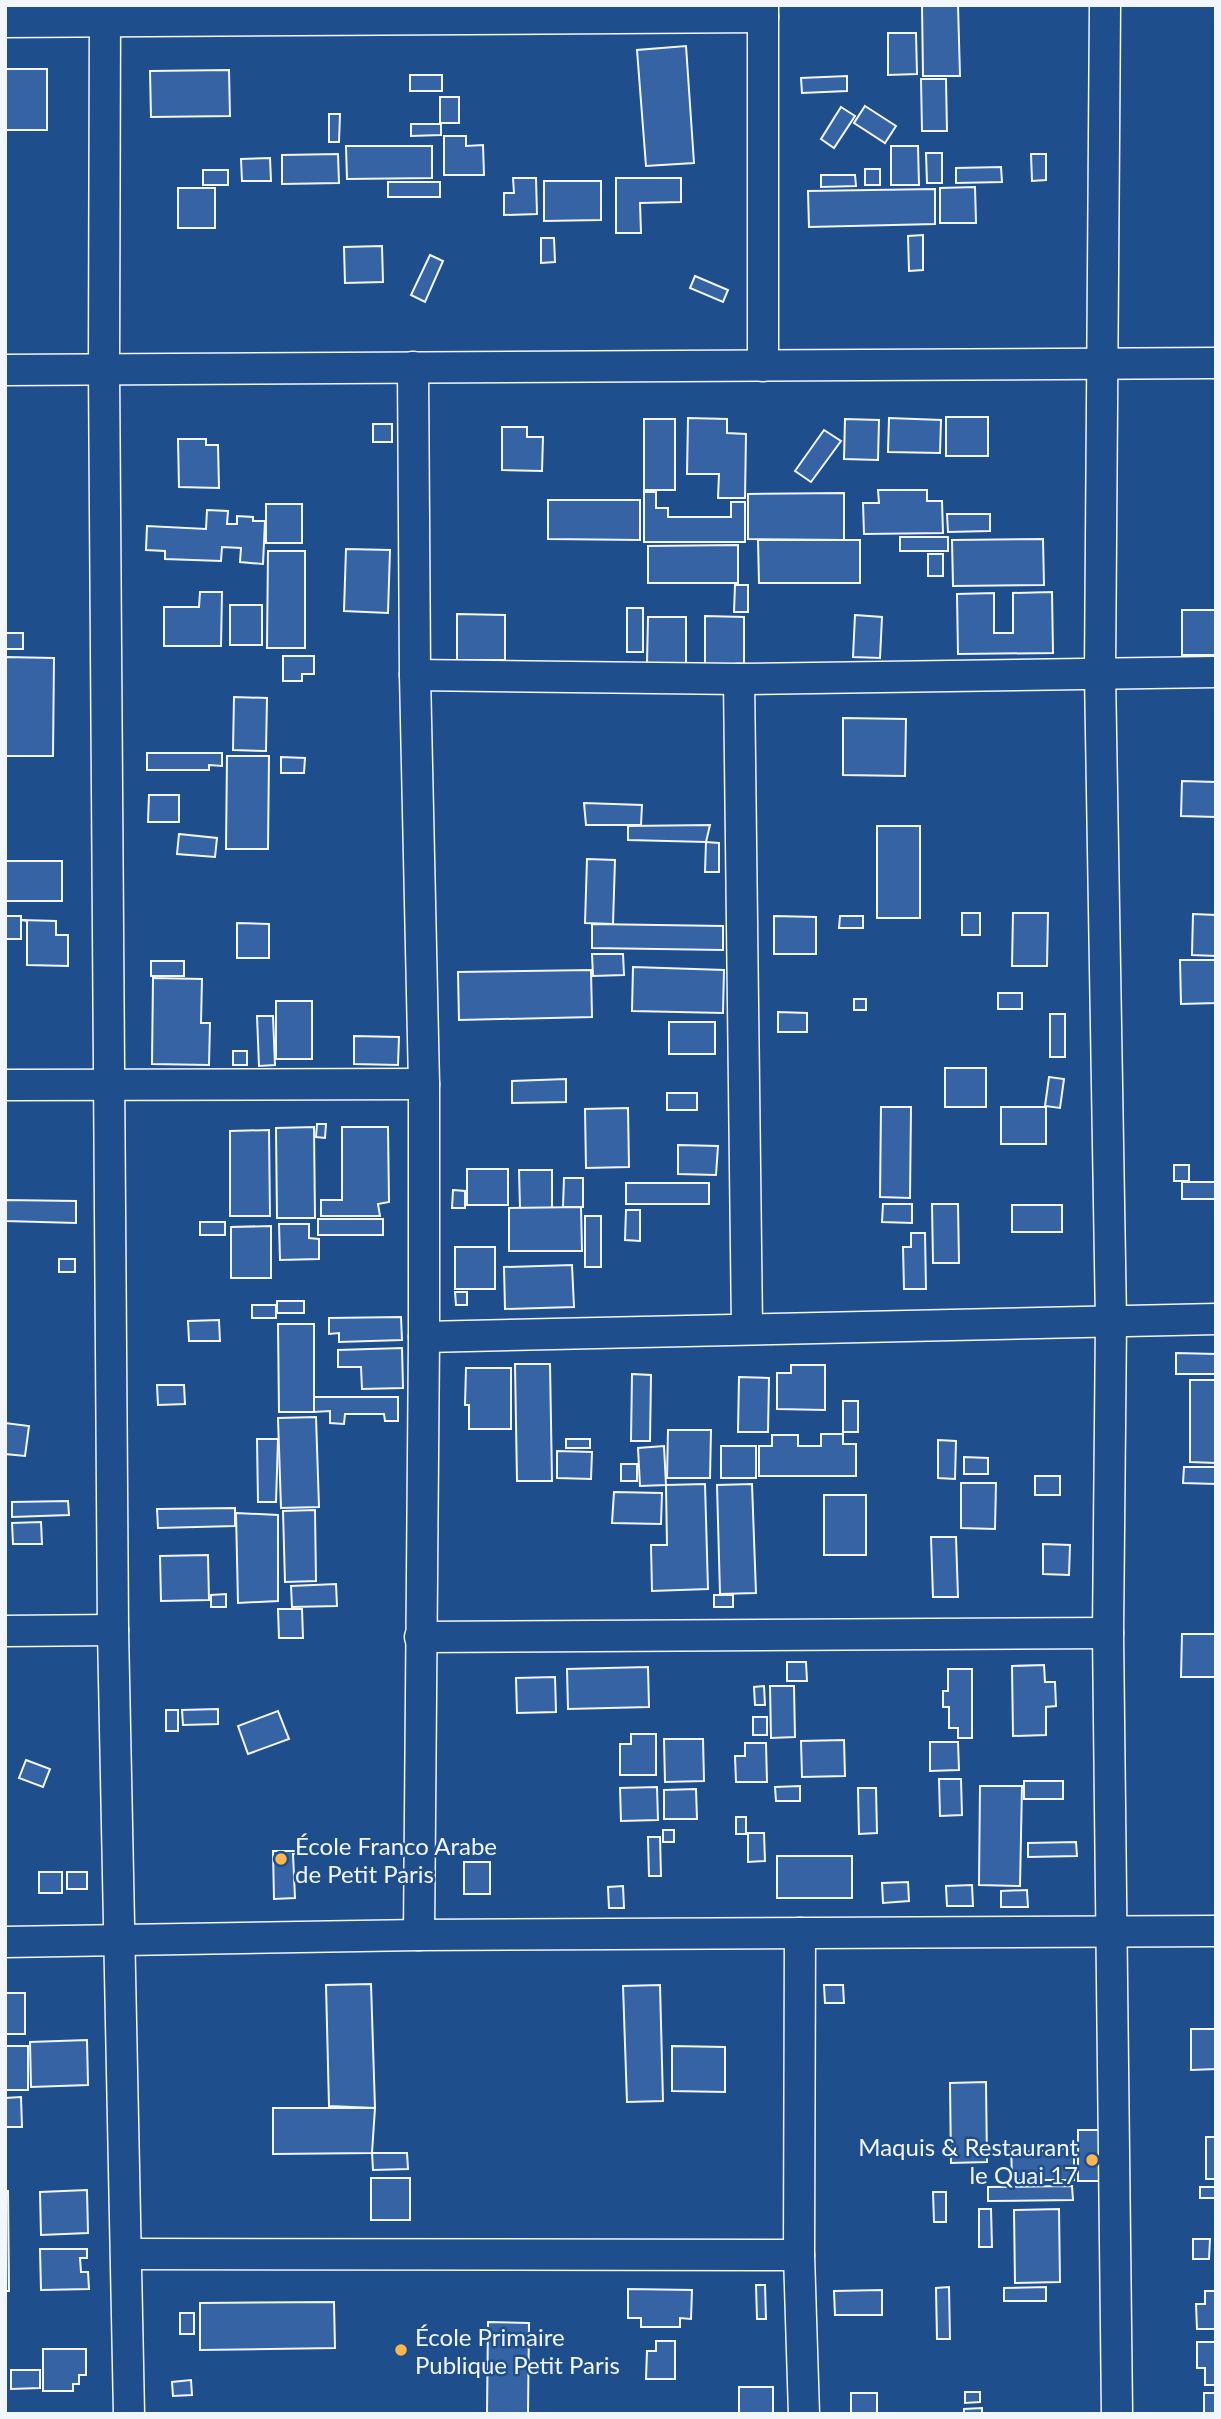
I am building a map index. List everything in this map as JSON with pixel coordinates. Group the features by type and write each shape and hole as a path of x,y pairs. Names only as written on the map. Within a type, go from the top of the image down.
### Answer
{"street":[{"path":"1105,5 1100,673 1111,1321 1108,1633 1117,2414"},
{"path":"5,22 105,13 763,11 763,366"},
{"path":"105,13 104,369 113,1630 128,2254 129,2414"},
{"path":"5,370 1216,363"},
{"path":"413,367 415,675 424,1084 419,1935"},
{"path":"415,675 739,679 1216,672"},
{"path":"739,679 747,1329"},
{"path":"5,1084 424,1084"},
{"path":"424,1338 1216,1319"},
{"path":"5,1632 113,1630"},
{"path":"420,1637 1108,1633"},
{"path":"5,1942 419,1935 1216,1931"},
{"path":"800,1933 799,2255 804,2414"},
{"path":"128,2254 799,2255"}],"building":[{"path":"922,5 958,5 960,76 923,76"},
{"path":"888,33 916,33 917,74 888,75"},
{"path":"686,46 694,163 646,166 637,50"},
{"path":"6,69 47,69 47,130 6,130"},
{"path":"229,70 230,116 151,117 150,71"},
{"path":"410,75 442,75 442,91 410,91"},
{"path":"847,76 847,91 802,93 801,78"},
{"path":"921,79 946,79 947,131 922,131"},
{"path":"440,97 459,97 459,123 440,123"},
{"path":"865,106 896,126 885,143 854,123"},
{"path":"841,107 855,116 834,148 821,139"},
{"path":"329,114 340,114 339,142 329,142"},
{"path":"411,124 441,124 441,135 411,136"},
{"path":"444,136 466,136 466,146 483,145 484,175 444,175"},
{"path":"346,146 432,146 432,178 347,179"},
{"path":"891,146 918,146 919,185 891,185"},
{"path":"926,153 942,153 942,183 927,183"},
{"path":"338,154 339,183 282,184 282,155"},
{"path":"1031,154 1046,154 1046,180 1032,181"},
{"path":"270,158 271,181 242,181 241,159"},
{"path":"1001,167 1002,182 956,183 956,168"},
{"path":"865,169 880,169 880,185 865,185"},
{"path":"203,170 228,170 228,185 203,185"},
{"path":"821,175 855,175 856,186 821,187"},
{"path":"513,178 536,178 537,214 504,215 504,193 514,193"},
{"path":"616,178 681,178 681,202 640,203 641,233 616,233"},
{"path":"544,181 601,181 601,220 544,221"},
{"path":"388,182 440,182 440,197 388,197"},
{"path":"975,187 976,223 940,223 940,188"},
{"path":"178,188 215,188 215,228 178,228"},
{"path":"935,189 935,224 809,227 808,191"},
{"path":"923,235 923,270 909,271 908,236"},
{"path":"541,238 554,238 555,262 541,263"},
{"path":"382,246 383,282 345,283 344,247"},
{"path":"430,255 443,261 425,302 411,295"},
{"path":"695,276 728,290 723,302 690,288"},
{"path":"946,417 988,417 988,456 946,456"},
{"path":"688,418 727,419 727,433 746,434 745,498 718,498 719,474 687,474"},
{"path":"889,418 941,420 940,453 888,452"},
{"path":"644,419 675,419 675,490 644,490"},
{"path":"845,419 879,420 878,460 844,459"},
{"path":"373,424 392,424 392,442 373,442"},
{"path":"502,427 527,427 527,437 543,437 542,471 502,470"},
{"path":"824,430 841,441 811,482 795,471"},
{"path":"178,439 206,439 206,445 218,445 219,488 179,487"},
{"path":"878,490 927,490 927,501 942,501 943,533 864,534 863,503 879,503"},
{"path":"644,492 656,492 656,508 668,508 668,517 731,517 731,502 745,502 745,542 644,542"},
{"path":"844,493 844,540 748,539 748,494"},
{"path":"548,500 640,500 640,540 548,539"},
{"path":"266,504 302,504 302,543 266,543"},
{"path":"207,510 228,511 227,524 237,524 237,516 253,517 253,521 265,521 263,564 240,562 241,548 222,547 221,561 165,559 165,551 146,550 147,526 206,529"},
{"path":"947,514 990,514 990,531 948,532"},
{"path":"900,537 948,537 948,551 900,551"},
{"path":"1043,539 1044,585 953,586 952,540"},
{"path":"758,540 860,540 860,583 759,583"},
{"path":"738,545 738,583 648,583 648,546"},
{"path":"346,549 390,550 388,613 344,611"},
{"path":"268,551 305,551 305,648 267,648"},
{"path":"928,554 943,554 943,576 928,576"},
{"path":"735,585 748,585 748,612 734,612"},
{"path":"200,592 222,592 221,646 164,646 164,607 199,607"},
{"path":"1052,592 1053,653 958,654 957,594 994,593 994,633 1013,633 1013,593"},
{"path":"230,605 262,605 262,645 230,645"},
{"path":"627,608 643,608 643,652 627,652"},
{"path":"1182,610 1216,610 1216,655 1182,655"},
{"path":"457,614 505,615 505,660 457,660"},
{"path":"855,615 882,617 880,658 853,657"},
{"path":"705,616 744,617 744,664 705,664"},
{"path":"648,617 686,617 686,663 647,663"},
{"path":"5,633 23,633 23,649 5,649"},
{"path":"283,656 314,656 314,674 302,674 302,681 283,681"},
{"path":"5,657 54,658 53,756 5,756"},
{"path":"234,697 267,698 266,751 233,750"},
{"path":"843,718 906,719 905,776 843,775"},
{"path":"147,753 222,753 222,766 209,765 209,770 147,770"},
{"path":"227,756 269,756 268,849 226,849"},
{"path":"281,757 305,758 304,773 281,773"},
{"path":"1182,781 1216,782 1216,817 1181,816"},
{"path":"149,795 179,795 179,822 148,822"},
{"path":"584,803 642,805 641,825 586,825"},
{"path":"710,825 706,842 628,840 628,826"},
{"path":"877,826 920,826 920,918 877,918"},
{"path":"179,834 217,838 215,857 177,854"},
{"path":"706,842 719,843 719,872 705,872"},
{"path":"587,859 615,860 613,924 585,923"},
{"path":"5,861 62,861 62,901 5,901"},
{"path":"962,913 980,913 980,935 962,935"},
{"path":"1013,913 1048,913 1047,966 1012,966"},
{"path":"1193,914 1216,915 1216,956 1192,955"},
{"path":"5,916 21,916 21,939 5,939"},
{"path":"774,916 816,917 816,954 774,954"},
{"path":"840,916 863,916 863,928 839,928"},
{"path":"21,920 56,921 56,935 68,935 68,966 27,965 27,921"},
{"path":"237,923 269,924 269,958 237,958"},
{"path":"592,924 723,926 723,950 592,948"},
{"path":"592,954 623,954 624,975 593,976"},
{"path":"1180,960 1216,960 1216,1003 1181,1004"},
{"path":"151,961 184,961 184,976 151,976"},
{"path":"633,967 724,970 723,1013 632,1011"},
{"path":"591,970 592,1017 459,1020 458,972"},
{"path":"153,978 202,979 201,1023 210,1023 209,1065 152,1064"},
{"path":"998,993 1022,993 1022,1009 998,1009"},
{"path":"854,999 866,999 866,1010 854,1010"},
{"path":"276,1001 312,1001 312,1059 276,1059"},
{"path":"778,1012 807,1013 807,1032 778,1032"},
{"path":"1050,1014 1065,1014 1065,1057 1050,1057"},
{"path":"257,1016 273,1016 275,1065 259,1066"},
{"path":"669,1022 715,1022 715,1054 669,1054"},
{"path":"354,1036 399,1037 398,1065 354,1064"},
{"path":"233,1051 247,1051 247,1065 233,1065"},
{"path":"945,1068 986,1068 986,1107 945,1107"},
{"path":"1049,1077 1064,1079 1060,1108 1045,1106"},
{"path":"566,1079 566,1102 512,1103 512,1081"},
{"path":"667,1093 697,1093 697,1110 667,1110"},
{"path":"881,1107 911,1107 910,1198 880,1197"},
{"path":"1001,1107 1046,1107 1046,1144 1001,1144"},
{"path":"628,1108 629,1167 586,1168 585,1109"},
{"path":"317,1124 326,1124 325,1138 316,1137"},
{"path":"314,1127 315,1218 277,1218 276,1128"},
{"path":"342,1127 388,1127 389,1202 378,1204 380,1216 321,1216 321,1200 342,1200"},
{"path":"269,1130 270,1216 230,1216 230,1131"},
{"path":"678,1145 718,1146 716,1175 678,1174"},
{"path":"1174,1165 1189,1165 1189,1181 1174,1181"},
{"path":"467,1169 508,1169 508,1205 467,1205"},
{"path":"519,1170 552,1170 552,1208 520,1208"},
{"path":"564,1178 583,1178 583,1207 563,1207"},
{"path":"1182,1182 1216,1182 1216,1199 1182,1199"},
{"path":"626,1183 709,1183 709,1204 626,1204"},
{"path":"453,1190 465,1191 465,1208 452,1208"},
{"path":"5,1200 76,1201 76,1223 5,1221"},
{"path":"883,1204 912,1204 912,1223 882,1222"},
{"path":"932,1204 958,1204 959,1263 933,1263"},
{"path":"1012,1205 1062,1205 1062,1232 1012,1232"},
{"path":"581,1207 582,1251 509,1251 509,1208"},
{"path":"626,1210 640,1210 640,1241 625,1240"},
{"path":"585,1216 601,1216 601,1267 585,1267"},
{"path":"318,1219 383,1219 383,1235 318,1235"},
{"path":"200,1222 225,1222 225,1235 200,1235"},
{"path":"279,1224 309,1224 309,1238 319,1239 319,1259 280,1260"},
{"path":"271,1226 271,1278 231,1278 231,1227"},
{"path":"911,1233 925,1233 926,1289 904,1289 903,1247 911,1247"},
{"path":"455,1247 495,1247 495,1289 455,1289"},
{"path":"59,1259 75,1259 75,1272 59,1272"},
{"path":"572,1265 574,1307 505,1309 504,1267"},
{"path":"455,1292 467,1292 467,1305 456,1305"},
{"path":"277,1301 304,1301 304,1313 277,1313"},
{"path":"252,1305 276,1305 276,1318 252,1318"},
{"path":"401,1317 402,1340 339,1342 339,1333 329,1334 329,1318"},
{"path":"219,1320 220,1341 189,1341 188,1321"},
{"path":"278,1324 314,1324 314,1412 279,1412"},
{"path":"402,1348 403,1388 362,1389 361,1367 338,1367 338,1350"},
{"path":"1176,1353 1216,1354 1216,1374 1176,1374"},
{"path":"515,1364 550,1364 552,1481 517,1481"},
{"path":"791,1365 825,1365 825,1410 777,1409 777,1373 791,1373"},
{"path":"466,1368 511,1368 511,1429 469,1429 469,1405 465,1405"},
{"path":"632,1374 651,1375 650,1441 631,1441"},
{"path":"739,1377 769,1378 768,1432 738,1432"},
{"path":"1190,1380 1216,1380 1216,1463 1190,1462"},
{"path":"157,1385 184,1385 185,1404 158,1405"},
{"path":"314,1397 398,1397 398,1421 385,1421 384,1414 345,1414 344,1424 330,1423 330,1411 314,1412"},
{"path":"843,1401 858,1401 858,1432 843,1432"},
{"path":"316,1417 319,1507 281,1508 278,1418"},
{"path":"5,1423 29,1426 25,1456 5,1454"},
{"path":"668,1430 711,1430 710,1478 667,1478"},
{"path":"821,1434 843,1434 843,1444 856,1444 856,1476 759,1476 759,1446 772,1446 772,1435 798,1435 798,1446 821,1446"},
{"path":"257,1439 278,1439 276,1502 258,1502"},
{"path":"566,1439 590,1439 590,1448 566,1448"},
{"path":"938,1440 956,1441 955,1479 938,1478"},
{"path":"664,1446 666,1485 640,1486 638,1448"},
{"path":"721,1446 756,1446 756,1478 721,1478"},
{"path":"557,1451 592,1452 591,1479 557,1478"},
{"path":"964,1457 988,1458 988,1474 964,1474"},
{"path":"621,1464 637,1464 637,1481 621,1481"},
{"path":"1184,1467 1216,1467 1216,1484 1183,1483"},
{"path":"1035,1476 1060,1476 1060,1495 1035,1495"},
{"path":"961,1483 996,1483 995,1529 961,1528"},
{"path":"705,1484 708,1589 652,1591 651,1545 667,1545 666,1485"},
{"path":"752,1484 756,1593 720,1594 717,1485"},
{"path":"614,1492 662,1493 661,1524 612,1523"},
{"path":"824,1495 866,1495 866,1555 824,1555"},
{"path":"68,1501 69,1515 12,1517 12,1502"},
{"path":"235,1508 235,1526 158,1528 157,1509"},
{"path":"315,1510 316,1581 285,1582 283,1511"},
{"path":"236,1513 278,1515 278,1601 238,1603"},
{"path":"41,1522 42,1544 13,1544 12,1523"},
{"path":"931,1537 956,1537 958,1597 933,1597"},
{"path":"1043,1544 1070,1545 1069,1575 1043,1574"},
{"path":"208,1555 209,1600 161,1601 160,1556"},
{"path":"336,1584 337,1606 292,1607 291,1586"},
{"path":"226,1594 226,1607 211,1607 211,1595"},
{"path":"714,1595 733,1595 733,1607 714,1607"},
{"path":"278,1609 302,1609 303,1638 279,1638"},
{"path":"1182,1634 1216,1634 1216,1677 1181,1677"},
{"path":"787,1662 806,1662 807,1681 787,1681"},
{"path":"1044,1665 1045,1682 1055,1682 1056,1706 1046,1707 1046,1735 1013,1736 1012,1666"},
{"path":"648,1667 649,1707 568,1709 567,1669"},
{"path":"948,1669 972,1669 972,1738 958,1738 958,1728 949,1728 949,1707 943,1707 943,1691 948,1691"},
{"path":"555,1677 556,1712 517,1713 516,1678"},
{"path":"764,1686 765,1705 755,1705 754,1687"},
{"path":"770,1686 794,1686 795,1737 771,1738"},
{"path":"218,1709 218,1724 183,1725 182,1710"},
{"path":"166,1710 178,1710 178,1731 166,1731"},
{"path":"278,1711 289,1739 248,1754 238,1726"},
{"path":"753,1717 767,1717 767,1735 753,1735"},
{"path":"631,1734 656,1734 656,1775 620,1775 620,1744 631,1744"},
{"path":"664,1739 703,1739 704,1781 665,1782"},
{"path":"844,1740 845,1776 802,1777 801,1741"},
{"path":"930,1742 958,1742 959,1770 930,1771"},
{"path":"745,1743 766,1743 767,1782 736,1782 735,1756 745,1756"},
{"path":"26,1760 50,1769 43,1787 19,1778"},
{"path":"939,1779 961,1779 962,1815 940,1816"},
{"path":"1024,1781 1063,1781 1063,1799 1024,1799"},
{"path":"800,1786 800,1801 776,1801 775,1787"},
{"path":"980,1786 1022,1786 1020,1886 979,1885"},
{"path":"657,1787 658,1820 621,1821 620,1788"},
{"path":"858,1788 876,1788 877,1833 859,1834"},
{"path":"696,1789 697,1819 664,1819 664,1790"},
{"path":"736,1817 746,1817 746,1834 736,1834"},
{"path":"663,1830 674,1830 674,1842 663,1842"},
{"path":"748,1833 764,1833 765,1861 748,1862"},
{"path":"648,1837 660,1837 661,1876 649,1876"},
{"path":"1076,1842 1077,1856 1028,1857 1028,1843"},
{"path":"273,1851 296,1851 297,1854 293,1854 295,1898 274,1899"},
{"path":"777,1856 852,1856 852,1898 777,1898"},
{"path":"464,1862 490,1862 490,1894 464,1894"},
{"path":"39,1872 62,1872 62,1893 39,1893"},
{"path":"67,1872 87,1872 87,1889 67,1889"},
{"path":"908,1882 909,1901 883,1903 882,1883"},
{"path":"972,1885 973,1906 947,1906 946,1886"},
{"path":"623,1886 624,1908 609,1908 608,1887"},
{"path":"1027,1890 1028,1907 1001,1907 1001,1891"},
{"path":"371,1984 375,2108 329,2106 326,1985"},
{"path":"660,1985 663,2101 627,2102 623,1986"},
{"path":"824,1985 843,1985 844,2003 825,2003"},
{"path":"5,1993 25,1993 25,2034 5,2034"},
{"path":"1191,2029 1215,2029 1216,2069 1191,2070"},
{"path":"87,2040 88,2085 31,2087 30,2042"},
{"path":"5,2046 28,2046 28,2090 5,2090"},
{"path":"672,2046 725,2047 725,2092 672,2091"},
{"path":"986,2082 987,2162 951,2163 950,2083"},
{"path":"21,2097 22,2127 5,2127 5,2098"},
{"path":"273,2108 375,2108 372,2153 273,2154"},
{"path":"1078,2130 1099,2130 1100,2181 1078,2181"},
{"path":"1206,2137 1216,2137 1216,2179 1206,2179"},
{"path":"1011,2145 1024,2145 1024,2151 1046,2151 1046,2145 1063,2145 1063,2149 1074,2149 1074,2180 1012,2180"},
{"path":"372,2153 407,2153 408,2169 373,2170"},
{"path":"371,2178 410,2178 410,2220 371,2220"},
{"path":"1072,2186 1073,2200 988,2201 988,2187"},
{"path":"1200,2187 1216,2187 1216,2198 1200,2198"},
{"path":"87,2190 88,2233 41,2235 40,2192"},
{"path":"5,2191 8,2191 9,2291 5,2291"},
{"path":"933,2192 946,2192 946,2222 934,2222"},
{"path":"979,2209 991,2209 992,2247 979,2247"},
{"path":"1059,2209 1060,2282 1015,2283 1014,2210"},
{"path":"1193,2239 1210,2239 1209,2259 1193,2259"},
{"path":"40,2249 87,2249 87,2258 80,2258 81,2272 88,2272 89,2289 41,2290"},
{"path":"756,2285 765,2285 766,2319 757,2319"},
{"path":"949,2287 950,2339 937,2339 936,2288"},
{"path":"1046,2287 1046,2301 1004,2301 1004,2288"},
{"path":"628,2289 692,2290 691,2319 680,2318 680,2327 641,2327 641,2318 628,2318"},
{"path":"882,2290 882,2315 835,2315 834,2291"},
{"path":"1205,2291 1216,2291 1216,2329 1197,2329 1196,2304 1205,2304"},
{"path":"334,2302 335,2348 200,2350 200,2303"},
{"path":"180,2313 194,2313 194,2334 180,2334"},
{"path":"488,2322 529,2323 528,2414 487,2414"},
{"path":"656,2341 675,2341 675,2379 646,2379 647,2351 656,2351"},
{"path":"1197,2342 1216,2342 1216,2385 1205,2385 1205,2368 1197,2368"},
{"path":"43,2349 86,2349 86,2375 79,2375 79,2384 73,2384 73,2391 43,2391"},
{"path":"11,2370 40,2370 40,2388 11,2389"},
{"path":"191,2380 192,2395 173,2396 172,2382"},
{"path":"739,2387 773,2387 773,2414 739,2414"},
{"path":"965,2392 980,2392 980,2402 965,2403"},
{"path":"851,2393 877,2393 877,2414 851,2414"},
{"path":"1204,2393 1216,2393 1216,2414 1204,2414"},
{"path":"982,2408 982,2414 964,2414 964,2409"}],"place":[{"name":"École Franco Arabe de Petit Paris","path":"281,1859"},
{"name":"Maquis & Restaurant le Quai 17","path":"1092,2160"},
{"name":"École Primaire Publique Petit Paris","path":"401,2350"}]}
